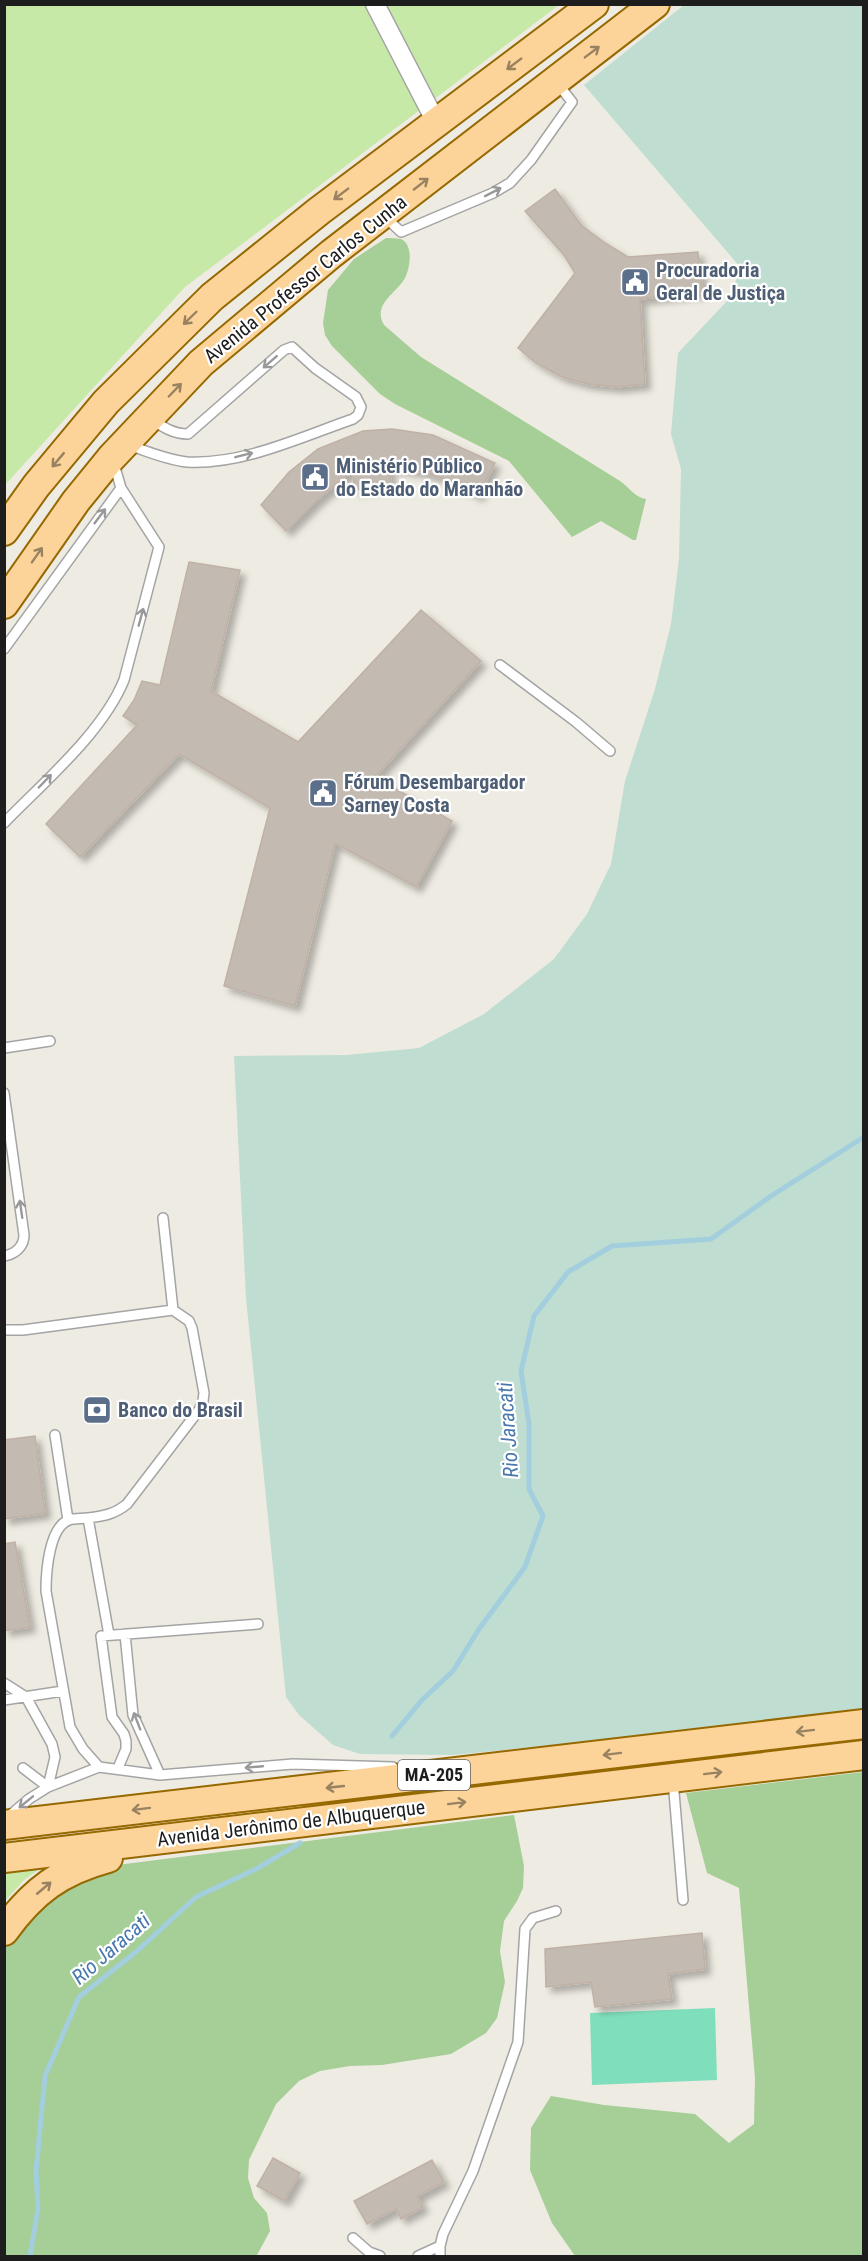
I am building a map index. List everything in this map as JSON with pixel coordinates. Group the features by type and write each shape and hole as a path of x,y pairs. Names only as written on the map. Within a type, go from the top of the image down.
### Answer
{"main road":[{"name":"Avenida Professor Carlos Cunha","path":"4,531 36,486 106,402 212,297 319,211 594,4"},
{"name":"Avenida Professor Carlos Cunha","path":"4,604 57,527 117,451 201,363 331,254 655,4"},
{"name":"Avenida Jerônimo de Albuquerque","path":"4,1825 864,1724"},
{"name":"Avenida Jerônimo de Albuquerque","path":"4,1858 864,1755"},
{"path":"4,1931 20,1910 41,1889 73,1869 107,1858 211,1833"}],"street":[{"path":"375,4 436,122"}],"lane":[{"path":"382,214 401,232 493,193 510,183 521,173 572,102 555,80"},
{"path":"4,823 95,729 120,692 124,680 159,547 121,488 117,451 186,462 232,458 353,419 360,407 356,397 315,368 292,347 285,350 188,434 170,431 148,417"},
{"path":"4,649 121,488"},
{"path":"500,665 576,722 610,751"},
{"path":"4,1048 50,1041"},
{"path":"4,1093 24,1243 19,1249 4,1256"},
{"path":"163,1218 173,1311"},
{"path":"4,1330 23,1330 173,1311 189,1321 192,1328 204,1393 199,1410 127,1504 119,1511 109,1515 68,1520 59,1527 54,1536 46,1574 46,1591 70,1727 83,1749 99,1767"},
{"path":"55,1435 68,1520"},
{"path":"88,1518 105,1635 112,1717 126,1741 126,1749 118,1768"},
{"path":"105,1635 258,1624"},
{"path":"125,1634 133,1715 160,1775"},
{"path":"4,1683 26,1697 52,1744 55,1757 48,1787"},
{"path":"4,1700 63,1691"},
{"path":"4,1820 29,1799 48,1787 99,1767 160,1775 293,1764 380,1766 459,1773"},
{"path":"23,1768 48,1787"},
{"path":"673,1778 683,1900"},
{"path":"440,2256 443,2234 473,2171 518,2042 525,1929 533,1918 556,1911"},
{"path":"353,2238 369,2252 380,2256"},
{"path":"418,2256 440,2246"}],"green space":[{"path":"5,5 559,5 185,287 5,485"},
{"path":"684,5 863,5 863,1710 657,1735 453,1755 360,1754 333,1745 299,1715 286,1697 246,1298 234,1056 347,1055 419,1048 484,1014 554,959 587,914 611,864 625,781 655,689 671,624 679,559 681,469 671,434 678,353 728,300 741,268 584,85"},
{"path":"386,238 401,239 405,242 410,257 405,278 383,305 381,318 384,325 421,357 646,499 636,540 601,521 572,537 509,461 395,404 380,394 332,346 325,335 323,323 328,290 354,259"},
{"path":"863,1772 863,2256 575,2256 552,2223 530,2170 531,2128 551,2096 604,2105 695,2114 729,2143 754,2124 755,2078 739,1888 707,1873 686,1793"},
{"path":"514,1815 524,1866 523,1888 504,1921 500,1951 505,1982 497,2018 486,2033 451,2054 382,2065 350,2066 320,2071 299,2081 276,2104 249,2160 248,2178 254,2198 267,2213 270,2231 257,2255 5,2256 5,1943 12,1931 93,1868"},
{"path":"4,1858 55,1858 24,1880 5,1901"},
{"path":"715,2008 717,2080 592,2085 590,2013"}],"building":[{"name":"Procuradoria Geral de Justiça","path":"555,189 581,225 628,257 698,252 703,292 640,299 645,384 616,387 588,384 562,377 536,363 518,348 575,273 564,255 525,211"},
{"name":"Ministério Público do Estado do Maranhão","path":"392,429 433,435 495,463 478,496 453,482 422,472 389,467 391,483 355,490 352,471 316,501 286,531 261,505 289,472 318,449 363,431"},
{"name":"Fórum Desembargador Sarney Costa","path":"189,562 240,570 211,691 298,742 421,610 481,661 375,777 452,821 416,887 335,843 295,1006 224,986 270,808 179,754 80,857 46,824 137,725 123,716 134,700 142,681 160,685"},
{"path":"35,1436 45,1513 4,1519 4,1440"},
{"path":"15,1542 30,1627 4,1631 4,1544"},
{"path":"702,1933 705,1969 668,1974 672,1999 595,2007 591,1982 546,1987 545,1949"},
{"path":"273,2158 300,2173 284,2201 257,2186"},
{"path":"432,2160 444,2182 417,2196 423,2207 401,2219 396,2209 367,2224 354,2201"}],"waterway":[{"name":"Rio Jaracati","path":"392,1736 423,1699 453,1671 479,1629 525,1567 543,1516 529,1489 529,1424 521,1371 534,1316 568,1272 612,1246 711,1239 771,1196 864,1137"},
{"name":"Rio Jaracati","path":"30,2256 38,2209 36,2171 45,2076 79,1997 136,1952 196,1897 258,1868 300,1843"}],"place":[{"name":"Procuradoria Geral de Justiça","path":"635,282"},
{"name":"Ministério Público do Estado do Maranhão","path":"315,477"},
{"name":"Fórum Desembargador Sarney Costa","path":"323,793"},
{"name":"Banco do Brasil","path":"97,1410"}]}
